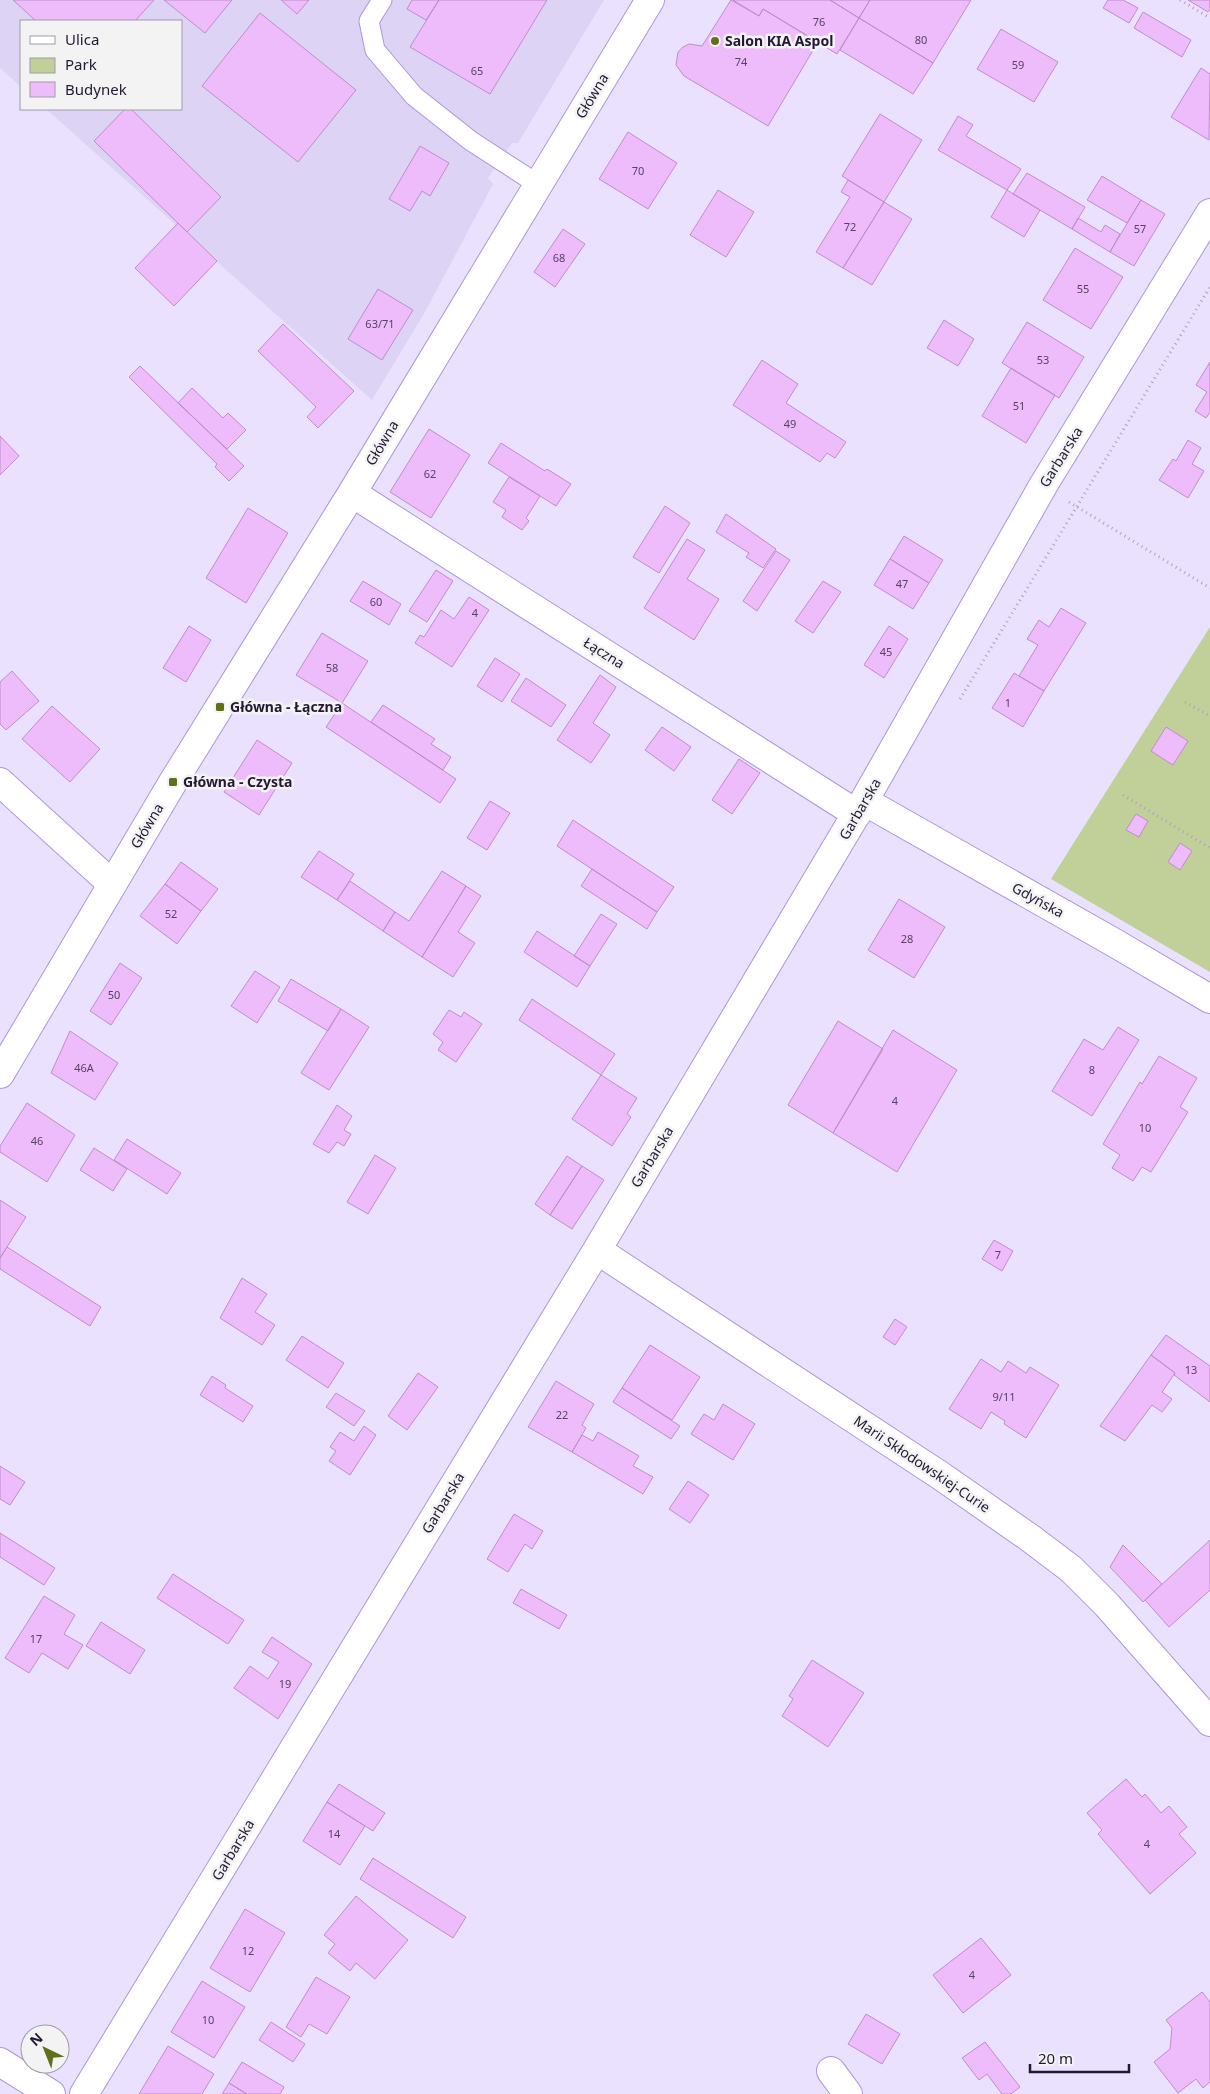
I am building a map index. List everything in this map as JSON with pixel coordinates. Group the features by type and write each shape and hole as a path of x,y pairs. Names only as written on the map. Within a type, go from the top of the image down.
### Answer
{"street":[{"name":"Główna","path":"0,1074 112,884 352,493 650,0"},
{"name":"Garbarska","path":"84,2094 597,1250 861,807 1044,484 1210,213"},
{"name":"Łączna","path":"352,493 861,807"},
{"path":"0,782 112,884"},
{"name":"Gdyńska","path":"861,807 1113,942 1210,999"},
{"name":"Marii Skłodowskiej-Curie","path":"597,1250 941,1476 1036,1543 1070,1570 1107,1605 1210,1722"},
{"path":"0,2062 52,2094"},
{"path":"831,2071 848,2094"}],"lane":[{"path":"382,0 369,21 375,50 414,96 471,141 538,185"}],"path":[{"path":"1180,0 1210,18"},
{"path":"959,701 1210,287"},
{"path":"1044,484 1077,508 1210,588"},
{"path":"1185,702 1210,716"},
{"path":"1123,795 1210,848"}],"shaded area":[{"path":"0,0 604,0 518,143 512,143 488,178 493,184 425,312 372,400 47,110 182,110 182,20 20,20 20,86 0,68"}],"green space":[{"path":"1210,627 1210,972 1051,879"}],"building":[{"path":"13,0 154,0 136,20 35,20"},
{"path":"164,0 232,0 205,33"},
{"path":"281,0 309,0 297,14"},
{"path":"412,0 439,0 426,20 407,9"},
{"path":"439,0 547,0 490,94 410,47"},
{"path":"731,0 759,16 763,9 818,42 768,126 684,76 676,65 678,52 683,47 689,44 702,46"},
{"path":"733,0 830,0 859,18 837,54 763,9 759,16"},
{"path":"830,0 870,0 859,18"},
{"path":"870,0 971,0 933,63 859,18"},
{"path":"1108,0 1123,0 1138,8 1129,23 1103,8"},
{"path":"1188,0 1210,0 1210,9 1208,12"},
{"path":"1143,12 1191,40 1182,57 1134,28"},
{"path":"260,13 356,90 298,162 202,86"},
{"path":"859,18 933,63 913,94 840,50"},
{"path":"1001,29 1058,62 1034,102 977,69"},
{"path":"1201,68 1210,74 1209,140 1171,117"},
{"path":"124,110 132,110 221,197 187,232 94,141"},
{"path":"880,114 922,140 884,202 842,176"},
{"path":"958,116 973,125 966,136 1021,169 1007,190 938,150"},
{"path":"628,132 677,163 648,209 599,179"},
{"path":"420,146 449,163 430,196 422,191 410,211 389,199"},
{"path":"1027,173 1085,207 1072,229 1013,194"},
{"path":"1102,176 1141,200 1127,223 1087,200"},
{"path":"848,180 884,202 843,268 816,252 850,197 841,192"},
{"path":"718,190 754,212 726,257 690,235"},
{"path":"1007,190 1040,210 1024,237 991,217"},
{"path":"1141,200 1165,214 1134,266 1110,252"},
{"path":"884,202 912,219 872,285 843,268"},
{"path":"1078,218 1101,232 1105,225 1120,234 1110,252 1072,229"},
{"path":"178,223 217,261 174,306 135,268"},
{"path":"563,229 585,244 555,287 534,272"},
{"path":"1075,248 1123,277 1091,329 1043,300"},
{"path":"378,289 413,310 382,360 348,339"},
{"path":"944,320 974,339 958,366 927,348"},
{"path":"1027,322 1084,357 1059,398 1002,363"},
{"path":"283,324 354,391 318,428 307,417 316,407 258,351"},
{"path":"762,360 798,384 786,403 846,442 835,458 827,453 820,462 733,405"},
{"path":"1210,362 1210,412 1206,418 1195,411 1207,392 1196,385"},
{"path":"140,366 244,466 229,481 215,467 217,464 129,377"},
{"path":"1011,368 1055,395 1026,443 982,416"},
{"path":"192,388 223,418 228,413 246,430 227,449 178,403"},
{"path":"429,429 470,455 431,518 390,492"},
{"path":"0,436 19,456 0,475"},
{"path":"1188,440 1201,448 1192,464 1204,471 1188,498 1159,480 1173,459 1176,461"},
{"path":"501,443 545,471 547,469 571,484 556,506 488,463"},
{"path":"509,477 540,496 526,518 529,521 522,530 502,517 506,510 493,502"},
{"path":"665,506 690,523 659,573 633,557"},
{"path":"248,508 288,533 246,603 206,578"},
{"path":"726,514 776,549 763,568 746,557 749,553 716,532"},
{"path":"904,536 943,560 929,583 890,559"},
{"path":"687,539 705,550 687,579 719,599 694,640 644,608"},
{"path":"776,551 790,560 757,611 743,601"},
{"path":"890,559 929,583 913,609 874,585"},
{"path":"436,570 453,581 427,622 409,611"},
{"path":"363,581 401,604 389,625 350,601"},
{"path":"823,581 841,592 813,633 795,621"},
{"path":"469,597 489,610 452,667 415,643 420,635 424,637 441,610 454,619"},
{"path":"1061,608 1086,623 1044,691 1019,676 1038,645 1027,639 1039,620 1049,627"},
{"path":"189,626 211,640 186,682 163,668"},
{"path":"889,626 908,639 884,678 864,665"},
{"path":"322,633 368,661 342,703 296,675"},
{"path":"495,658 520,674 502,702 477,686"},
{"path":"12,671 39,701 6,730 0,724 0,682"},
{"path":"1014,673 1044,691 1023,727 992,708"},
{"path":"600,675 616,687 593,723 610,735 591,763 557,740"},
{"path":"526,678 566,705 551,727 511,701"},
{"path":"342,703 456,779 440,803 326,727"},
{"path":"383,705 435,739 431,744 451,757 443,770 371,722"},
{"path":"52,706 100,749 70,782 22,739"},
{"path":"662,727 691,747 674,771 645,750"},
{"path":"1166,727 1188,741 1173,765 1151,751"},
{"path":"257,740 292,763 259,815 224,792"},
{"path":"739,759 760,773 732,814 712,800"},
{"path":"490,801 510,813 487,850 467,838"},
{"path":"1136,814 1148,821 1139,837 1126,830"},
{"path":"573,820 674,887 657,912 557,846"},
{"path":"1180,843 1192,851 1180,870 1168,862"},
{"path":"319,851 354,874 337,900 301,877"},
{"path":"181,862 218,889 201,911 165,884"},
{"path":"592,869 657,912 647,929 581,886"},
{"path":"442,871 466,886 422,957 383,931 395,912 409,921"},
{"path":"350,881 395,912 383,931 337,900"},
{"path":"165,884 201,911 177,944 140,916"},
{"path":"466,886 481,896 458,932 475,943 453,977 422,957"},
{"path":"899,899 945,927 914,978 868,950"},
{"path":"601,914 617,924 590,966 574,956"},
{"path":"537,931 590,966 577,987 524,952"},
{"path":"120,963 142,978 111,1025 90,1011"},
{"path":"255,971 280,987 257,1023 231,1006"},
{"path":"291,979 341,1009 328,1031 278,1001"},
{"path":"532,999 615,1054 601,1075 519,1020"},
{"path":"341,1009 369,1027 329,1090 301,1073"},
{"path":"449,1010 461,1017 464,1012 482,1024 456,1062 438,1050 443,1042 433,1034"},
{"path":"838,1021 883,1049 833,1133 788,1105"},
{"path":"1118,1027 1139,1040 1092,1116 1052,1091 1084,1039 1103,1050"},
{"path":"893,1030 957,1070 897,1172 833,1133"},
{"path":"70,1031 118,1063 95,1100 51,1073"},
{"path":"1159,1056 1197,1078 1180,1107 1188,1112 1151,1172 1142,1167 1133,1181 1112,1168 1120,1155 1103,1144 1140,1082 1142,1084"},
{"path":"601,1075 637,1098 627,1114 631,1117 612,1146 572,1119"},
{"path":"27,1103 75,1135 47,1182 0,1152 0,1146"},
{"path":"337,1105 352,1116 344,1130 351,1134 344,1146 337,1142 329,1153 313,1144"},
{"path":"127,1139 181,1173 167,1194 114,1160"},
{"path":"94,1148 127,1169 113,1191 80,1170"},
{"path":"375,1155 396,1168 368,1214 347,1202"},
{"path":"567,1156 582,1166 550,1215 535,1204"},
{"path":"582,1166 604,1180 572,1229 550,1215"},
{"path":"0,1200 26,1217 0,1258"},
{"path":"994,1240 1013,1251 1002,1271 982,1259"},
{"path":"7,1247 101,1307 90,1326 0,1269 0,1258"},
{"path":"242,1278 267,1294 255,1312 275,1325 262,1345 220,1318"},
{"path":"895,1319 907,1327 895,1345 883,1337"},
{"path":"1166,1335 1210,1366 1210,1402 1151,1355"},
{"path":"302,1336 344,1363 328,1388 286,1360"},
{"path":"650,1345 700,1377 672,1420 622,1388"},
{"path":"1151,1355 1175,1373 1162,1392 1172,1399 1162,1412 1152,1405 1125,1441 1100,1426"},
{"path":"981,1359 1001,1372 1008,1361 1026,1373 1030,1367 1059,1385 1026,1438 1004,1424 1005,1421 991,1412 981,1429 949,1409"},
{"path":"418,1373 438,1387 407,1430 388,1416"},
{"path":"212,1376 226,1385 225,1388 253,1406 243,1422 200,1395"},
{"path":"556,1381 594,1404 582,1425 586,1428 572,1452 528,1427"},
{"path":"622,1388 680,1426 671,1439 613,1402"},
{"path":"336,1393 365,1411 354,1426 326,1407"},
{"path":"723,1404 755,1424 733,1460 691,1434 704,1414 714,1420"},
{"path":"364,1426 376,1435 350,1475 329,1461 336,1451 330,1447 340,1432 354,1441"},
{"path":"598,1432 639,1456 633,1466 653,1477 643,1494 572,1452 582,1435 593,1441"},
{"path":"0,1466 25,1482 10,1505 0,1499"},
{"path":"688,1481 709,1495 690,1523 669,1509"},
{"path":"514,1514 543,1531 532,1549 525,1544 508,1572 487,1559"},
{"path":"0,1533 55,1568 44,1585 0,1557"},
{"path":"1210,1540 1210,1590 1169,1627 1145,1600"},
{"path":"1123,1545 1162,1584 1143,1602 1110,1567"},
{"path":"173,1574 244,1620 228,1644 157,1598"},
{"path":"521,1589 567,1615 559,1629 513,1603"},
{"path":"44,1596 75,1615 64,1634 83,1645 68,1669 42,1653 29,1673 5,1658"},
{"path":"101,1622 145,1650 130,1674 86,1646"},
{"path":"272,1637 312,1664 278,1719 234,1688 250,1666 268,1679 279,1662 262,1652"},
{"path":"812,1660 864,1693 828,1747 782,1716 793,1699 789,1696"},
{"path":"1126,1779 1142,1797 1145,1794 1161,1813 1169,1806 1187,1827 1179,1834 1196,1853 1150,1894 1098,1834 1102,1830 1087,1813"},
{"path":"339,1784 385,1813 373,1831 327,1802"},
{"path":"327,1802 365,1826 340,1865 303,1841"},
{"path":"373,1858 466,1917 453,1938 360,1879"},
{"path":"356,1896 408,1940 375,1979 356,1963 350,1971 328,1953 335,1944 324,1935"},
{"path":"245,1909 285,1933 250,1992 210,1968"},
{"path":"981,1938 1011,1975 963,2013 933,1975"},
{"path":"316,1977 350,1997 327,2034 309,2024 301,2037 286,2027"},
{"path":"202,1981 245,2007 214,2058 171,2032"},
{"path":"1202,1992 1210,2002 1210,2082 1203,2088 1196,2079 1178,2093 1154,2062 1170,2049 1172,2028 1166,2020"},
{"path":"866,2014 900,2034 882,2064 848,2044"},
{"path":"271,2022 305,2044 293,2062 259,2040"},
{"path":"985,2042 1020,2087 1011,2094 1002,2094 987,2074 979,2080 962,2058"},
{"path":"168,2046 214,2074 202,2094 139,2094"},
{"path":"242,2062 284,2087 280,2094 247,2094 229,2083"},
{"path":"229,2083 247,2094 222,2094"}],"place":[{"name":"Salon KIA Aspol","path":"715,41"},
{"name":"Główna - Łączna","path":"220,707"},
{"name":"Główna - Czysta","path":"173,782"}]}
